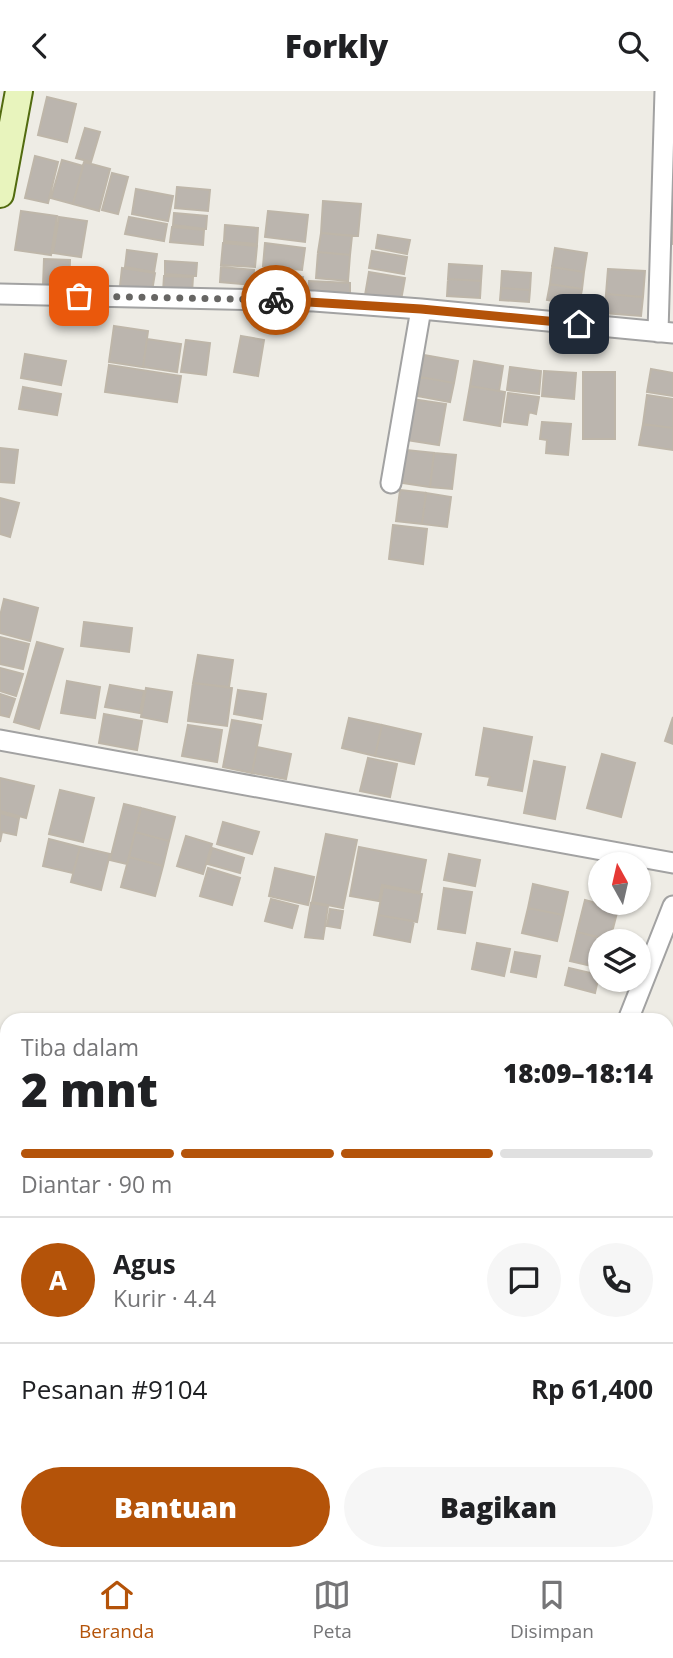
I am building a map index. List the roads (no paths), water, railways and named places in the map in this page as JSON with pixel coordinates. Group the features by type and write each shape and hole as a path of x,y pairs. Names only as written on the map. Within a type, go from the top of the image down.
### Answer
{"street":[{"path":"0,194 19,91"},
{"path":"0,294 314,301 666,333 665,91"},
{"path":"391,483 421,309"},
{"path":"0,740 673,863"},
{"path":"631,1013 673,906"}]}
